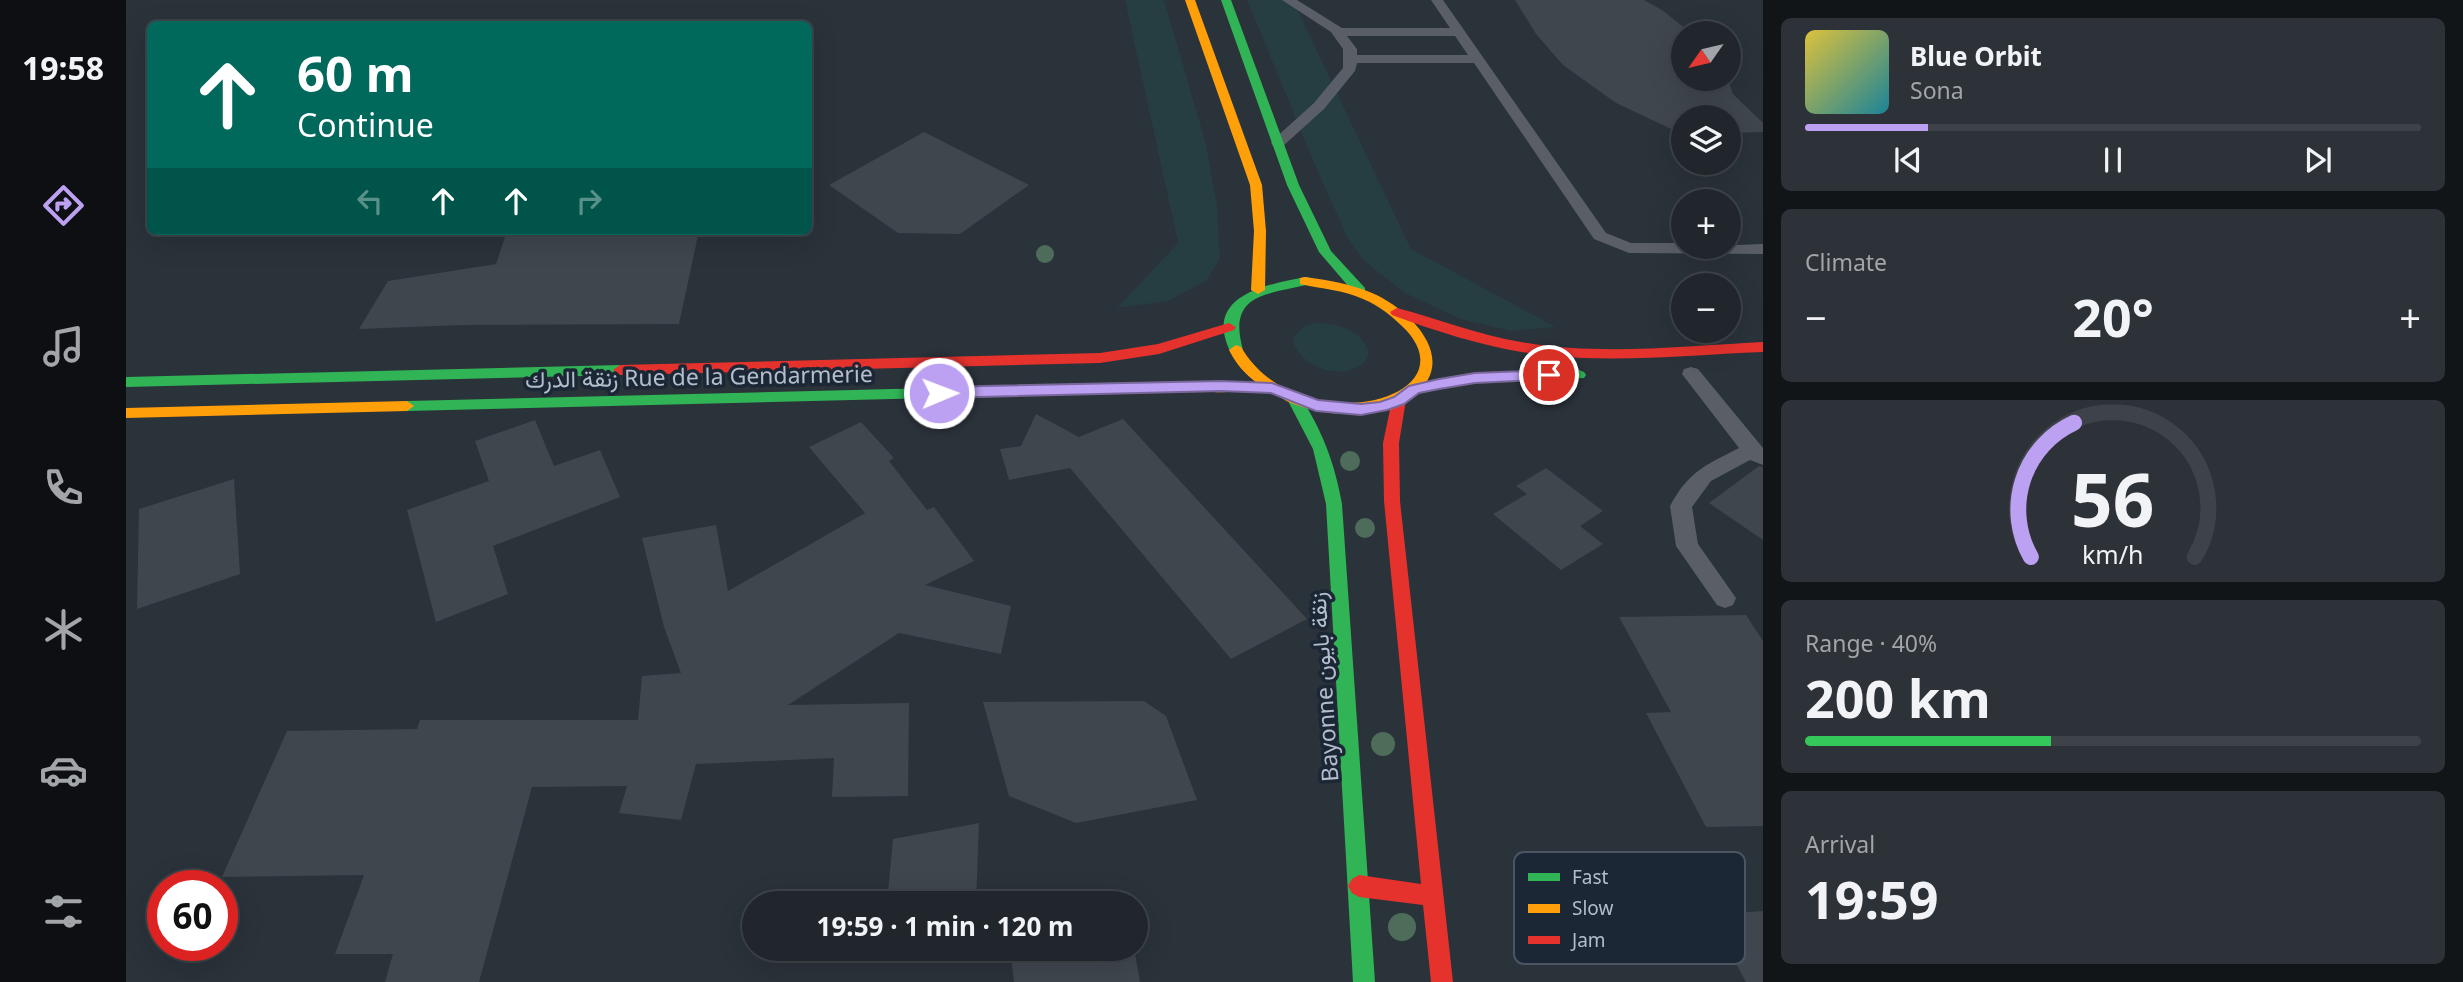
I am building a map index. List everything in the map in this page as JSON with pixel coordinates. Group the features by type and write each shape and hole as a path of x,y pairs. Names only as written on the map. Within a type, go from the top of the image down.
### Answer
{"main road":[{"path":"1190,0 1256,185 1261,259 1258,290"},
{"path":"1226,0 1293,185 1325,252 1360,292"},
{"path":"1397,312 1423,343 1426,359 1424,375 1414,389 1399,400 1361,410 1338,409 1294,399 1272,388 1239,359 1231,343 1229,327 1238,306 1258,290 1280,283 1305,281 1333,284 1360,292 1397,312 1466,335 1518,346 1588,352 1763,347"},
{"name":"زنقة الدرك Rue de la Gendarmerie","path":"126,382 1100,358 1159,349 1229,327"},
{"path":"1684,374 1715,373"},
{"path":"1414,389 1475,378 1599,376"},
{"name":"زنقة الدرك Rue de la Gendarmerie","path":"126,413 1149,387 1272,388"},
{"name":"Bayonne زنقة بايون","path":"1294,399 1310,419 1320,442 1329,470 1334,504 1364,982"},
{"path":"1399,400 1391,443 1392,501 1442,982"},
{"path":"1359,886 1432,896"}],"lane":[{"path":"1278,143 1319,106 1350,68 1350,48 1338,32 1288,0"},
{"path":"1437,0 1600,236 1629,248 1763,249"},
{"path":"1338,32 1459,32"},
{"path":"1350,59 1478,59"},
{"path":"1684,374 1757,455 1704,475 1681,506 1687,546 1725,598"}],"green space":[{"path":"1125,0 1164,0 1205,140 1217,205 1220,258 1207,280 1169,301 1117,308 1178,243"},
{"path":"1247,0 1293,0 1411,249 1556,327 1511,331 1460,319 1405,293 1363,260 1346,235"},
{"path":"1316,323 1341,326 1355,333 1366,345 1369,353 1366,361 1347,371 1336,372 1306,360 1293,343 1294,336 1306,325"}],"building":[{"path":"1515,0 1644,0 1676,21 1671,21 1671,91 1732,91 1763,123 1763,132 1741,133 1741,105 1671,105 1671,129 1616,103 1563,65 1536,34"},
{"path":"924,132 1029,185 960,234 898,233 829,185"},
{"path":"506,235 698,235 679,324 462,325 359,329 388,281 496,264"},
{"path":"1036,414 1079,437 1123,419 1307,619 1231,659 1070,468 1009,480 1000,449 1021,446"},
{"path":"535,420 554,466 600,450 620,497 493,546 508,594 436,622 407,510 489,481 475,441"},
{"path":"861,422 894,458 889,461 927,510 934,507 974,561 925,585 1011,606 1001,654 899,633 788,705 909,703 908,796 832,797 834,758 696,764 681,820 619,813 627,786 532,787 479,982 385,982 393,954 335,954 364,875 238,877 238,870 225,870 287,731 417,729 420,720 638,720 642,676 681,673 664,627 642,538 716,525 728,591 865,513 809,447"},
{"path":"1759,466 1763,467 1763,540 1709,503"},
{"path":"1546,468 1603,511 1580,526 1603,544 1561,570 1493,514 1527,494 1516,486"},
{"path":"234,479 240,574 137,609 139,509"},
{"path":"1746,615 1763,641 1763,826 1706,827 1646,713 1671,712 1619,617"},
{"path":"1144,701 1166,716 1197,800 1076,823 1009,796 983,702"},
{"path":"979,823 976,891 888,891 893,839"},
{"path":"1763,911 1763,982 1746,982 1736,964 1745,964 1745,912"},
{"path":"1012,961 1136,961 1140,982 1014,982"}],"traffic: fast":[{"path":"1226,0 1293,185 1325,252 1360,291"},
{"path":"1236,350 1231,332 1232,317 1237,306 1259,292 1305,281"},
{"path":"126,382 620,370"},
{"path":"1414,389 1475,378 1579,375"},
{"path":"407,406 1013,391"},
{"path":"1294,399 1309,423 1320,449 1334,504 1364,982"}],"traffic: slow":[{"path":"1190,0 1256,185 1260,231 1258,290"},
{"path":"1236,350 1250,369 1283,393 1299,401 1324,407 1372,407 1392,401 1420,381 1426,367 1425,351 1416,333 1399,315 1389,307 1355,291 1305,281"},
{"path":"1013,391 1161,387 1272,388"},
{"path":"126,413 407,406"}],"traffic: jam":[{"path":"1397,312 1468,335 1543,350 1625,353 1763,347"},
{"path":"620,370 1100,358 1159,349 1229,327"},
{"path":"1399,400 1391,443 1392,501 1442,982"},
{"path":"1359,886 1432,896"}],"route":[{"path":"939,393 1221,386 1272,388 1294,399 1316,405 1361,410 1382,407 1399,400 1414,389 1439,384 1475,378 1549,375"}]}
